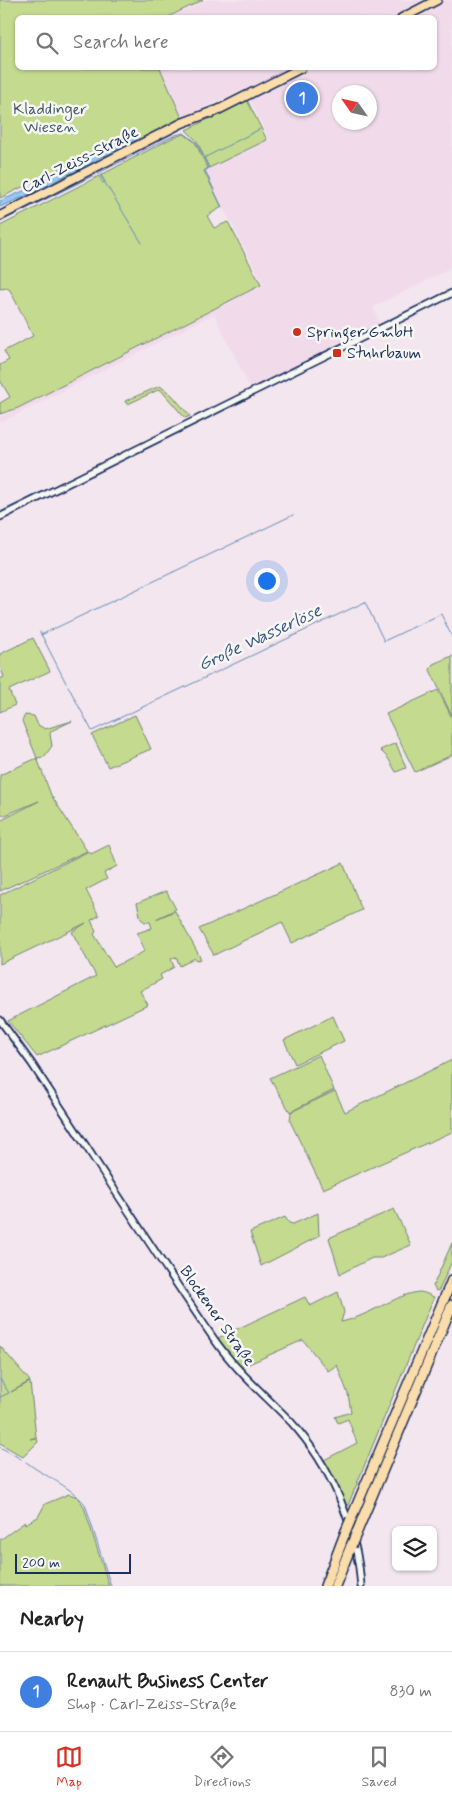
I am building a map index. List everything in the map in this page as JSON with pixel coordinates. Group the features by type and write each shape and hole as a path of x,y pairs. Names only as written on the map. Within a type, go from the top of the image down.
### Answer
{"highway":[{"path":"325,1586 346,1531 452,1280"},
{"path":"335,1586 452,1305"}],"main road":[{"path":"408,15 437,0"},
{"name":"Carl-Zeiss-Straße","path":"0,216 173,128 214,111 297,70"}],"street":[{"path":"0,517 452,293"},
{"name":"Blockener Straße","path":"0,1016 23,1047 32,1064"},
{"name":"Blockener Straße","path":"0,1020 32,1064 229,1360 289,1420 318,1455 348,1521 358,1556 361,1586"}],"shaded area":[{"path":"207,0 452,0 452,268 373,307 381,325 251,390 214,314 0,423 0,417 263,284 204,171 269,140 245,89 182,118 161,70 437,70 437,15 175,15"}],"green space":[{"name":"Kladdinger Wiesen","path":"0,0 203,0 172,15 15,15 15,70 161,70 182,118 141,141 126,128 129,135 0,198"},
{"path":"247,100 267,140 209,168 197,141 186,130"},
{"path":"184,134 195,142 208,169 204,171 222,207 207,216 214,228 228,222 261,285 18,408 0,414 0,403 10,397 0,380 0,365 9,360 4,351 33,336 10,290 7,288 0,289 0,226 99,176 103,183 105,182 101,175 174,137"},
{"path":"160,386 172,395 190,416 185,418 160,389 128,404 125,401"},
{"path":"33,638 50,671 9,690 15,705 0,712 0,679 4,677 0,666 0,654"},
{"path":"452,656 452,716 430,670 433,664"},
{"path":"438,690 452,718 452,755 415,772 386,714"},
{"path":"25,715 34,716 38,725 45,729 72,721 51,731 52,746 44,757 37,758 22,721"},
{"path":"135,715 151,749 108,767 92,735"},
{"path":"396,743 406,768 396,772 388,758 380,750"},
{"path":"37,758 51,795 87,851 0,891 0,821 39,801 3,816 0,809 0,775"},
{"path":"109,845 117,866 104,873 107,879 86,890 99,916 91,920 96,932 94,934 114,967 145,951 137,933 152,928 150,922 145,922 141,919 137,903 166,891 176,909 156,919 175,911 201,959 197,960 195,958 180,966 176,957 171,959 174,967 160,975 162,979 140,991 148,1005 37,1057 8,1021 96,976 72,932 86,923 0,964 0,895 89,851 91,854"},
{"path":"343,863 362,910 292,943 282,922 214,955 199,929"},
{"path":"333,1016 344,1041 295,1064 284,1040"},
{"path":"319,1055 334,1090 290,1112 270,1078"},
{"path":"452,1060 452,1132 323,1189 290,1121 291,1112 335,1091 345,1112"},
{"path":"394,1209 411,1245 381,1258 372,1258 340,1274 329,1238"},
{"path":"318,1213 319,1236 261,1266 250,1232 285,1217 289,1223 293,1224"},
{"path":"452,1243 452,1261 439,1290 436,1291 433,1286"},
{"path":"338,1292 344,1312 341,1322 410,1294 421,1292 434,1297 346,1510 324,1460 357,1443 348,1419 338,1423 335,1417 351,1412 348,1394 337,1365 328,1371 303,1340 240,1368 218,1338 305,1297 310,1306"},
{"path":"0,1346 30,1381 11,1392 30,1382 36,1437 30,1439 37,1438 38,1442 23,1457 0,1443"},
{"path":"69,1494 78,1497 84,1507 109,1586 0,1586 0,1540 25,1522 25,1524 38,1517 45,1504"}],"water":[{"path":"135,135 137,139 119,151 98,158 89,166 55,181 51,185 0,207 0,201 28,189 78,161"}],"waterway":[{"path":"204,158 260,129"},
{"path":"0,222 175,135 184,133 196,142 209,168 205,170 222,208"},
{"path":"99,173 142,243"},
{"path":"0,512 188,421"},
{"path":"41,635 293,515"},
{"name":"Große Wasserlöse","path":"68,686 92,731 365,602 384,641 441,614 452,637"},
{"name":"Große Wasserlöse","path":"40,632 66,683"},
{"path":"0,1379 9,1393 0,1397"},
{"path":"0,1447 21,1459"},
{"path":"26,1462 64,1486 85,1504 111,1586"}],"place":[{"name":"Renault Business Center","path":"302,98"},
{"name":"Springer GmbH","path":"297,332"},
{"name":"Stuhrbaum","path":"337,353"}]}
